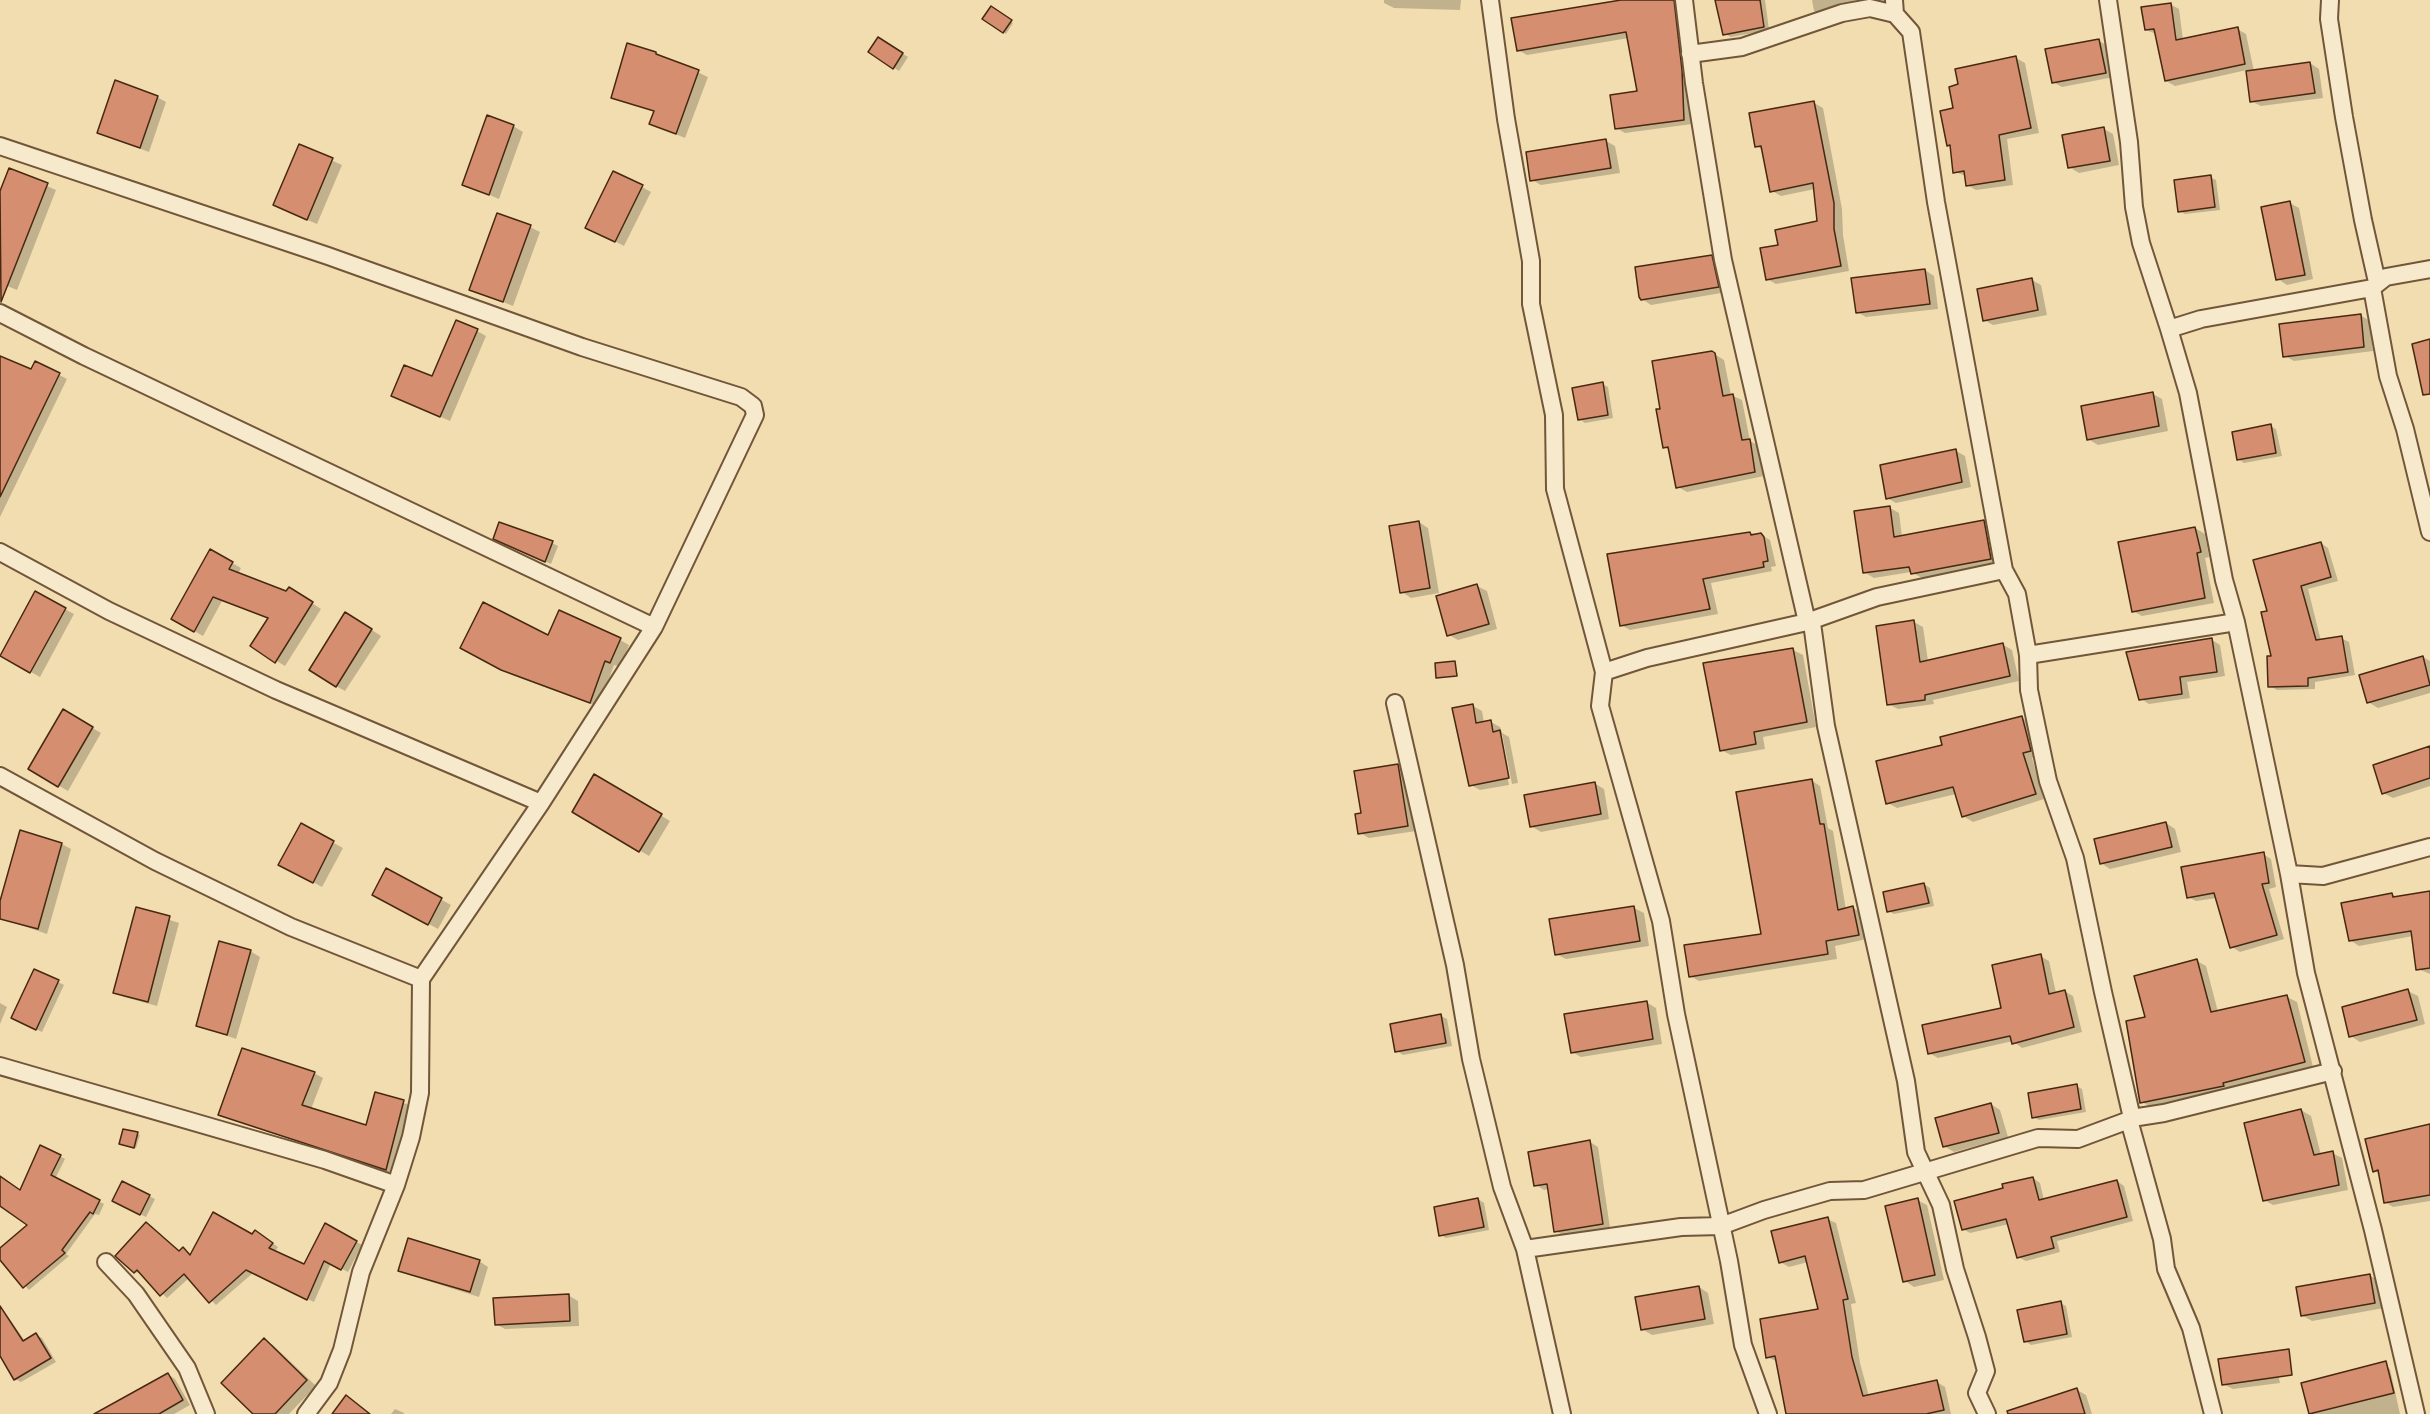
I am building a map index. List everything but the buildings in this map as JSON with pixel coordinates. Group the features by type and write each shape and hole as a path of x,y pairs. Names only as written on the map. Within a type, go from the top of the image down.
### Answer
{"street":[{"path":"1490,0 1506,119 1531,261 1532,304 1554,415 1555,489 1604,672 1600,706 1661,921 1678,1026 1721,1226 1743,1345 1768,1414"},
{"path":"1684,0 1690,54 1723,260 1810,623 1826,726 1906,1081 1916,1152 1941,1205 1955,1269 1986,1371 1977,1393 1987,1414"},
{"path":"2108,0 2128,142 2133,207 2141,243 2188,393 2224,580 2236,622 2289,874 2306,973 2376,1241 2416,1414"},
{"path":"2330,0 2330,19 2344,117 2388,376 2430,532"},
{"path":"1690,54 1742,47 1842,13 1870,8 1895,7 1911,32 1936,202 2004,570 2017,594 2028,655 2029,690 2048,781 2075,858 2131,1119 2162,1239 2166,1269 2191,1328 2213,1414"},
{"path":"0,146 328,256 582,347 749,401 755,411 754,421 654,627 541,803 421,980 420,1093 411,1137 396,1185 361,1272 342,1350 329,1383 306,1414"},
{"path":"2169,329 2201,319 2374,285 2386,277 2430,269"},
{"path":"0,313 84,357 654,627"},
{"path":"0,552 109,611 276,690 541,803"},
{"path":"1604,672 1647,658 1810,623 1876,597 2004,570"},
{"path":"2028,655 2236,622"},
{"path":"1395,703 1455,965 1473,1069 1502,1187 1525,1249 1562,1414"},
{"path":"0,776 165,866 291,927 421,980"},
{"path":"2289,874 2323,876 2430,847"},
{"path":"0,1066 325,1160 396,1185"},
{"path":"1525,1249 1681,1227 1721,1226 1764,1210 1830,1191 1864,1190 2038,1138 2078,1139 2131,1119 2333,1071"},
{"path":"106,1262 136,1294 187,1368 206,1414"}]}
